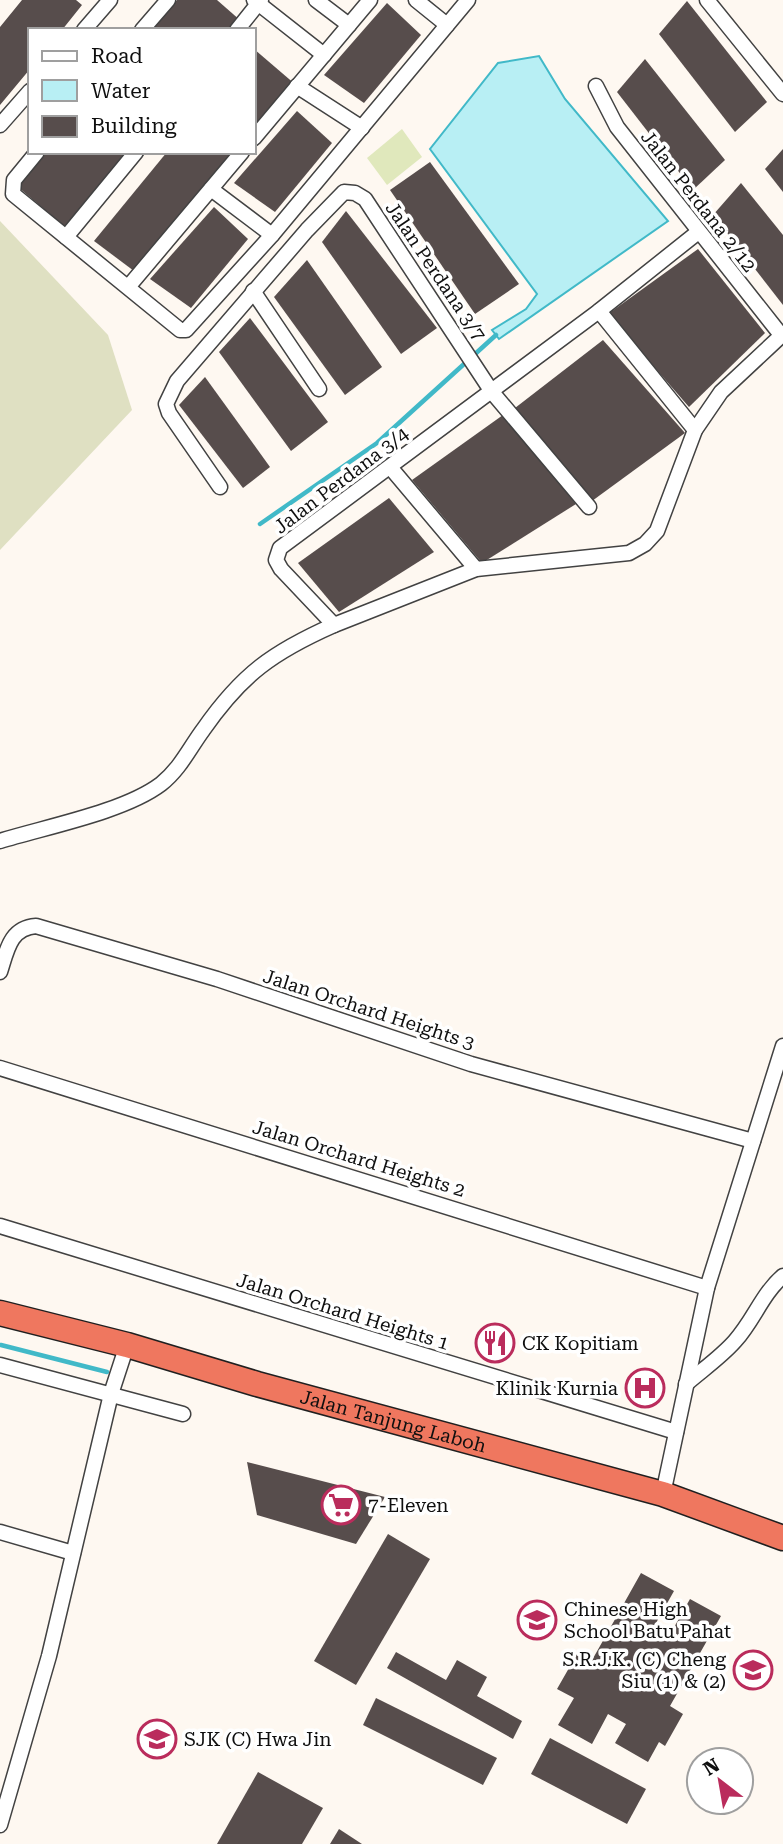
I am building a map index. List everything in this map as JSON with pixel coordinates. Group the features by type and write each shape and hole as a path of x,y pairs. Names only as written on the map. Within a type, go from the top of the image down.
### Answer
{"highway":[{"name":"Jalan Tanjung Laboh","path":"0,1313 127,1345 257,1384 663,1494 783,1538"}],"street":[{"path":"144,28 168,0"},
{"path":"316,0 349,25"},
{"path":"256,136 370,0"},
{"path":"416,0 447,25"},
{"path":"35,154 14,180 13,194 180,330 186,330 272,235 468,0"},
{"path":"707,0 783,94"},
{"path":"238,28 258,1 324,55"},
{"path":"85,28 101,3"},
{"path":"297,86 362,128"},
{"name":"Jalan Perdana 2/12","path":"596,86 617,127 698,233 782,334"},
{"path":"0,125 28,93"},
{"path":"66,237 134,154"},
{"path":"128,286 240,154"},
{"path":"211,189 272,235"},
{"name":"Jalan Perdana 3/7","path":"253,292 335,199 344,192 355,192 365,199 463,344 492,392 589,507"},
{"name":"Jalan Perdana 3/4","path":"334,625 276,560 280,548 492,392 698,233"},
{"path":"220,487 169,413 166,404 177,381 253,292 319,389"},
{"path":"599,311 695,430"},
{"path":"0,841 134,800 161,784 184,761 202,731 240,683 265,660 334,625 476,569 629,553 645,544 657,531 695,430 721,392 782,334"},
{"path":"390,467 476,569"},
{"name":"Jalan Orchard Heights 3","path":"0,972 10,941 17,932 36,926 217,979 471,1064 753,1141"},
{"path":"663,1494 707,1288 783,1046"},
{"name":"Jalan Orchard Heights 2","path":"0,1068 707,1288"},
{"name":"Jalan Orchard Heights 1","path":"0,1226 676,1432"},
{"path":"686,1384 734,1343 749,1324 767,1290 783,1276"},
{"path":"0,1825 49,1656 111,1394 127,1345"},
{"path":"0,1365 183,1414"},
{"path":"0,1532 73,1553"}],"green space":[{"path":"402,129 422,157 387,185 367,158"},
{"path":"0,221 108,335 132,410 0,550"}],"water":[{"path":"539,56 565,99 668,221 499,339 492,330 526,309 537,294 430,149 498,63"}],"building":[{"path":"22,0 76,0 82,5 64,28 28,28 28,71 0,105 0,27"},
{"path":"177,0 217,0 241,21 235,28 154,28"},
{"path":"687,1 767,102 735,132 659,34"},
{"path":"387,3 421,35 364,103 324,75"},
{"path":"256,51 296,85 256,132"},
{"path":"645,59 725,160 693,190 617,92"},
{"path":"297,111 332,143 275,212 234,183"},
{"path":"783,149 783,192 765,169"},
{"path":"45,154 127,154 65,227 18,187"},
{"path":"165,154 236,154 134,271 94,241"},
{"path":"430,162 519,284 475,314 390,190"},
{"path":"741,183 783,235 783,305 713,215"},
{"path":"214,207 248,239 191,308 150,279"},
{"path":"346,211 437,328 401,354 322,242"},
{"path":"698,249 765,333 689,407 608,314"},
{"path":"307,260 382,367 345,395 274,297"},
{"path":"250,318 328,422 291,451 219,352"},
{"path":"603,340 685,433 592,501 515,408"},
{"path":"205,377 270,467 243,488 179,405"},
{"path":"503,415 576,504 482,563 412,480"},
{"path":"389,498 434,552 339,612 298,563"},
{"path":"247,1462 385,1497 356,1544 257,1515"},
{"path":"388,1534 430,1559 356,1685 314,1661"},
{"path":"641,1573 674,1591 656,1623 672,1631 690,1599 721,1616 670,1706 683,1714 665,1746 659,1742 648,1762 615,1743 626,1724 608,1714 592,1744 558,1725 574,1698 557,1689 577,1654 591,1662"},
{"path":"396,1652 446,1680 457,1660 487,1677 477,1696 522,1721 513,1739 387,1668"},
{"path":"376,1698 497,1758 483,1785 363,1725"},
{"path":"550,1738 646,1789 627,1824 531,1774"},
{"path":"258,1772 323,1808 302,1844 217,1844"},
{"path":"339,1829 362,1844 330,1844"}],"waterway":[{"path":"260,524 377,443 496,335"},
{"path":"1,1345 107,1372"}],"place":[{"name":"CK Kopitiam","path":"495,1343"},
{"name":"Klinik Kurnia","path":"645,1388"},
{"name":"7-Eleven","path":"341,1505"},
{"name":"Chinese High School Batu Pahat","path":"537,1620"},
{"name":"S.R.J.K. (C) Cheng Siu (1) & (2)","path":"753,1670"},
{"name":"SJK (C) Hwa Jin","path":"157,1739"}]}
